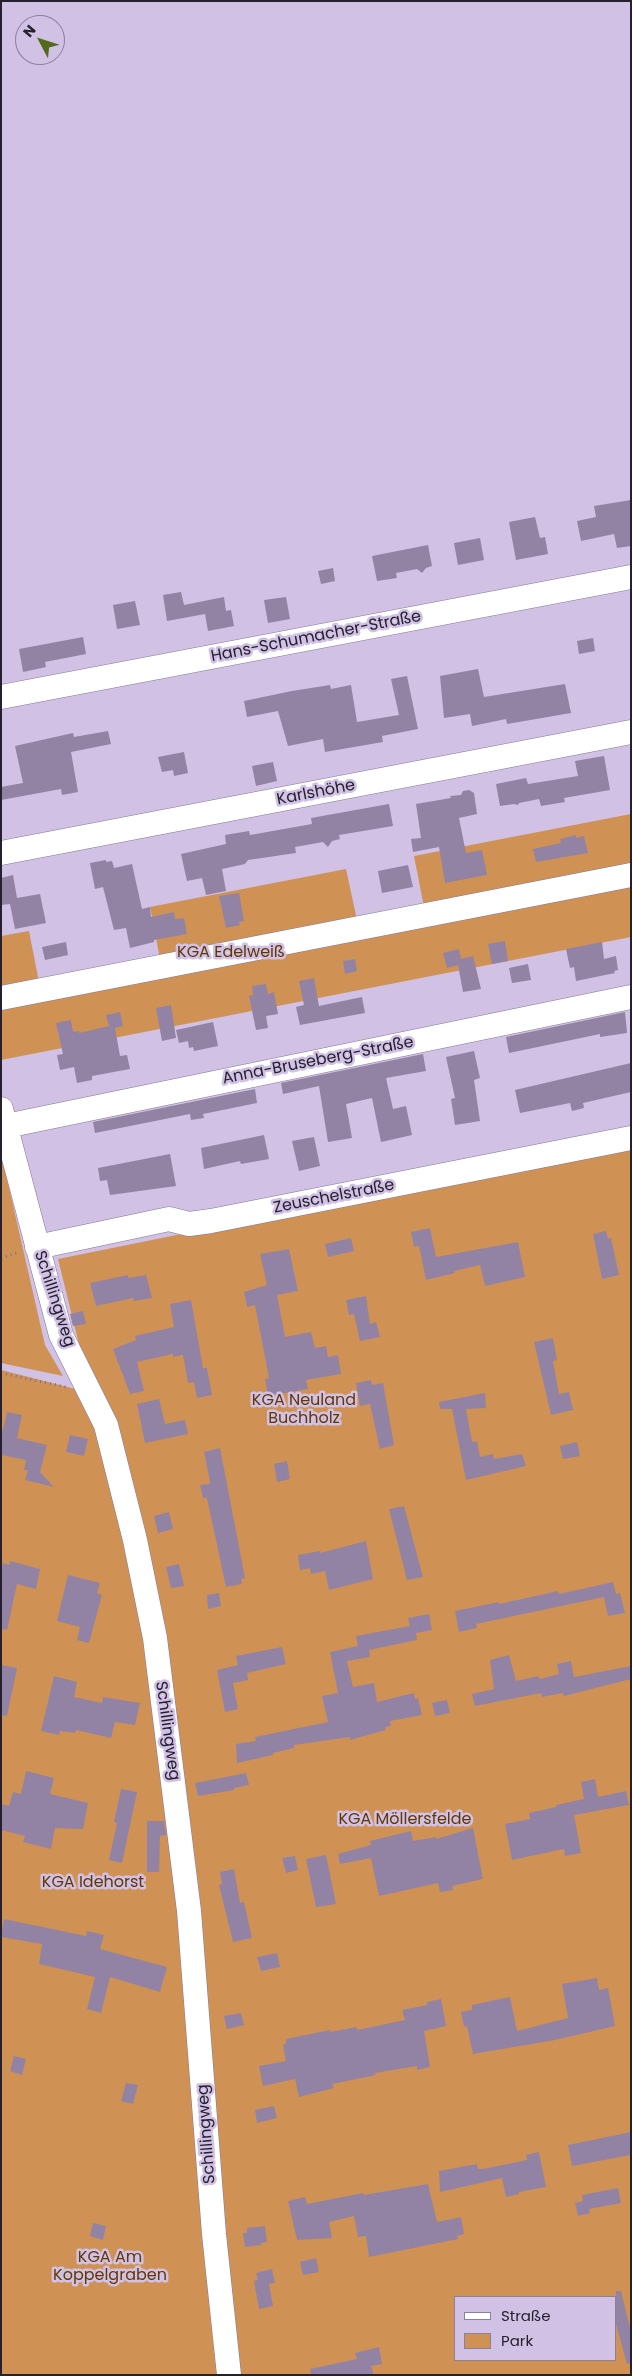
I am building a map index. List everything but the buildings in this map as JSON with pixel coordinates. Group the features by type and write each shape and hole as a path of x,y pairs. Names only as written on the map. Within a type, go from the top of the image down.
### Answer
{"street":[{"name":"Hans-Schumacher-Straße","path":"1,697 631,577"},
{"name":"Karlshöhe","path":"1,853 631,732"},
{"path":"1,998 631,875"},
{"name":"Anna-Bruseberg-Straße","path":"4,1117 631,997"},
{"name":"Schillingweg","path":"4,1117 37,1247 62,1335 106,1425 133,1530 156,1648 190,1911 212,2207 229,2375"},
{"name":"Zeuschelstraße","path":"37,1247 169,1219 189,1224 211,1221 631,1138"}],"path":[{"path":"1,1373 91,1393"}],"green space":[{"name":"KGA Edelweiß","path":"631,814 631,937 1,1060 1,936 29,931 39,982 160,959 150,907 346,869 357,920 424,907 414,856"},
{"path":"631,1143 631,2375 1,2375 1,1370 91,1393 58,1259"},
{"path":"1,1153 45,1345 63,1376 1,1363"}],"park label":[{"name":"KGA Neuland Buchholz","path":"304,1410"},
{"name":"KGA Möllersfelde","path":"405,1820"},
{"name":"KGA Idehorst","path":"93,1883"},
{"name":"KGA Am Koppelgraben","path":"110,2267"}]}
